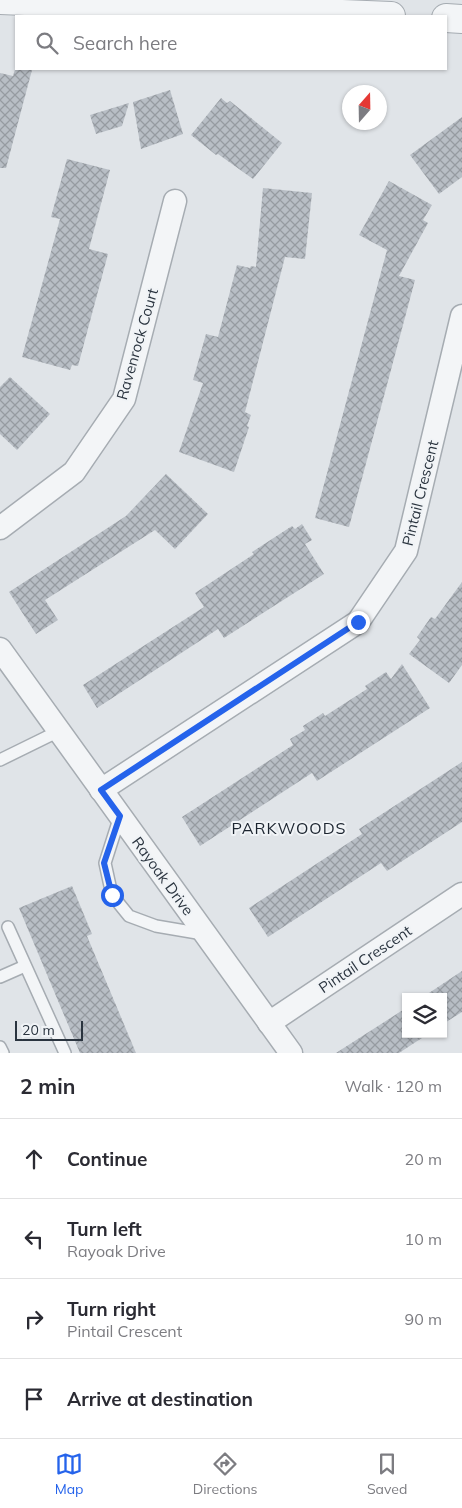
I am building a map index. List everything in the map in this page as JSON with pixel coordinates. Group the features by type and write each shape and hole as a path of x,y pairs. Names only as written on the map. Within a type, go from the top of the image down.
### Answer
{"street":[{"path":"0,0 367,15"},
{"path":"447,18 462,19"},
{"name":"Ravenrock Court","path":"0,528 74,472 124,399 175,201"},
{"name":"Pintail Crescent","path":"101,790 358,622 406,551 462,316"},
{"name":"Rayoak Drive","path":"0,649 291,1053"},
{"name":"Pintail Crescent","path":"269,1024 462,894"}],"lane":[{"path":"0,760 59,731"},
{"path":"120,816 104,863 112,895 129,916 156,926 205,934"},
{"path":"8,927 65,1053"},
{"path":"0,977 25,966"},
{"path":"0,1046 3,1053"}],"building":[{"path":"15,69 32,70 6,168 0,168 0,73 13,76"},
{"path":"170,90 183,134 141,149 133,102"},
{"path":"221,98 227,103 230,101 282,143 253,179 218,154 216,155 191,135"},
{"path":"129,103 122,126 96,134 90,115"},
{"path":"462,117 462,177 439,194 410,155"},
{"path":"67,159 110,170 89,249 108,254 78,366 72,365 70,370 22,357 60,219 51,217"},
{"path":"389,181 432,205 423,220 428,223 399,276 415,280 349,527 315,518 387,250 359,235"},
{"path":"263,188 312,193 305,259 285,257 245,412 251,415 247,426 249,427 234,472 179,452 203,383 193,380 206,334 218,337 237,265 250,268 251,266 256,267"},
{"path":"10,377 50,414 17,450 0,434 0,387"},
{"path":"166,474 208,514 175,549 155,530 45,600 58,620 36,634 9,592 126,516"},
{"path":"302,524 312,540 305,544 324,574 224,638 218,629 97,708 83,685 204,607 195,593 292,526 295,529"},
{"path":"462,582 462,665 449,683 409,654 420,640 417,637 431,617 435,619"},
{"path":"402,664 430,708 317,781 312,773 200,846 182,817 293,745 290,739 305,730 303,726 323,713 325,716 367,689 365,686 386,672 391,679"},
{"path":"462,762 462,822 387,871 381,863 268,937 249,908 362,834 359,829"},
{"path":"72,886 92,934 87,936 136,1053 80,1053 19,908"},
{"path":"462,971 462,1012 447,1021 447,993 429,993"},
{"path":"402,1011 402,1038 422,1038 399,1053 336,1053"}],"district":[{"name":"PARKWOODS","path":"289,828"}],"route":[{"path":"112,895 104,863 120,816 101,790 358,622"}]}
